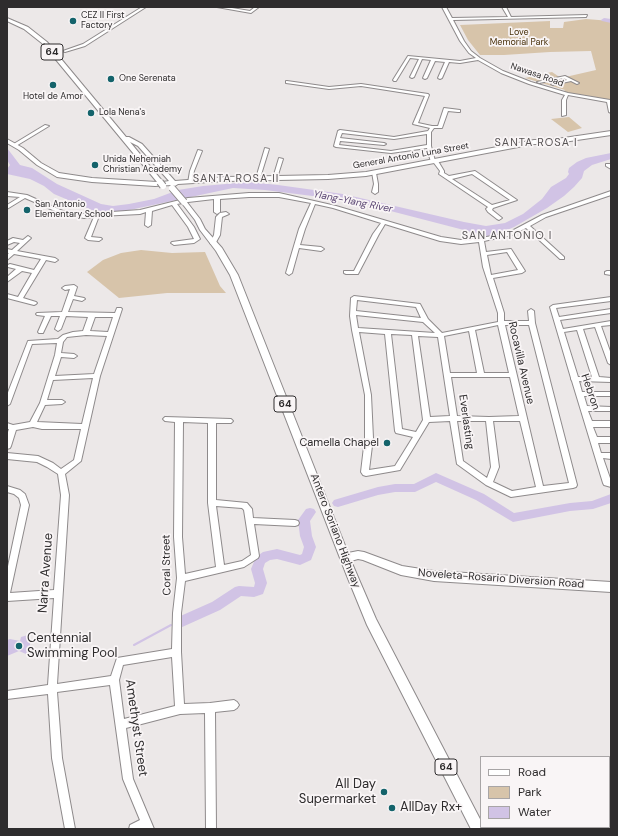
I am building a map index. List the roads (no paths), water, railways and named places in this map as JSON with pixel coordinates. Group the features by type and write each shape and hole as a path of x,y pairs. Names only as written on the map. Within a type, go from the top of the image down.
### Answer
{"main road":[{"name":"Antero Soriano Highway","path":"7,20 17,23 33,33 56,56 112,125 166,185 178,203 198,220 202,229 226,261 239,286 380,641 478,829"},
{"name":"General Antonio Luna Street","path":"7,141 21,149 39,164 57,175 92,180 166,185 226,179 337,177 374,173 534,142 559,141 611,133"},
{"path":"125,138 140,145 166,185"},
{"name":"Noveleta-Rosario Diversion Road","path":"346,558 358,555 364,556 400,570 421,575 611,587"}],"street":[{"path":"56,56 65,51 84,45 144,7"},
{"path":"219,7 251,12 257,7"},
{"name":"Nawasa Road","path":"444,7 470,52 479,59 520,80 567,94 609,101 611,112"},
{"path":"504,7 510,17"},
{"path":"450,19 586,16"},
{"path":"395,80 408,58 462,62 479,59"},
{"path":"412,76 421,58"},
{"path":"425,78 434,60"},
{"path":"440,78 447,61"},
{"path":"539,82 565,77 577,83"},
{"path":"553,84 572,80"},
{"path":"287,82 330,88 361,85 427,95 415,124 431,129"},
{"path":"564,115 564,100 567,94"},
{"path":"429,146 383,151 336,146 340,131 394,138 440,127 446,109 458,112"},
{"path":"14,145 47,126"},
{"path":"431,129 429,146 434,162 442,171 441,173 491,207"},
{"path":"383,151 386,137"},
{"path":"338,139 384,144"},
{"path":"258,178 267,149"},
{"path":"190,182 192,171 200,151"},
{"path":"275,178 281,159"},
{"path":"449,178 473,172 514,200 491,207"},
{"path":"374,173 376,184 375,192"},
{"path":"7,194 25,196 64,213 84,216 149,210 178,203 217,198 249,195 279,195 314,202 440,239 461,242 481,240 510,234 544,216 611,193"},
{"path":"7,207 25,196"},
{"path":"217,198 217,212"},
{"path":"290,273 297,246 314,202"},
{"path":"174,243 194,241 197,239 178,203"},
{"path":"491,207 489,209 490,211 499,218"},
{"path":"148,225 149,210"},
{"path":"213,243 217,235 219,217 222,214 226,214"},
{"path":"97,216 88,238 99,239"},
{"path":"346,272 356,273 376,234 384,222"},
{"path":"526,225 562,258"},
{"path":"7,243 13,240 26,240 7,258"},
{"name":"Rocavilla Avenue","path":"481,240 489,277 501,313 501,323 540,490"},
{"path":"297,246 321,249"},
{"path":"483,254 509,250 522,271 489,277"},
{"path":"7,251 55,260"},
{"path":"20,299 44,258"},
{"path":"10,266 35,272"},
{"path":"7,280 20,269"},
{"path":"58,329 74,287 66,288"},
{"path":"7,296 34,303"},
{"path":"71,297 82,299"},
{"path":"415,334 427,420 397,468 368,473 365,472 369,438 368,395 355,330 353,313 354,298 418,306 425,320 441,335"},
{"name":"Hebron","path":"609,483 598,455 590,424 574,379 557,319 552,307 611,299"},
{"path":"557,319 611,310"},
{"path":"355,330 441,335 501,323 532,323 531,311"},
{"path":"7,456 38,459 61,473 77,461 97,376 118,312 92,315 39,314"},
{"path":"353,313 425,320"},
{"path":"40,332 49,314"},
{"path":"86,333 92,315"},
{"name":"Everlasting","path":"441,335 460,462 489,483 511,494 573,485 532,323"},
{"path":"560,332 611,324"},
{"path":"598,326 611,363"},
{"path":"472,329 481,374"},
{"path":"580,329 596,379"},
{"path":"388,332 399,431 416,436"},
{"path":"33,424 43,403 58,356 60,341 65,336 73,334 111,334"},
{"path":"7,404 30,342 60,341"},
{"path":"58,356 74,356"},
{"path":"448,375 481,374 514,376"},
{"path":"50,378 97,376"},
{"path":"574,379 611,380"},
{"path":"580,394 611,394"},
{"path":"43,403 62,402"},
{"path":"584,408 611,409"},
{"path":"427,420 453,418 524,418"},
{"path":"167,419 179,421 229,421"},
{"path":"489,419 496,467 489,483"},
{"name":"Coral Street","path":"179,421 178,537 181,578 177,613 176,652 180,709"},
{"path":"212,421 212,503 220,569"},
{"path":"7,446 10,427 33,424 42,426 84,427"},
{"path":"590,424 611,424"},
{"path":"594,440 611,440"},
{"path":"598,455 611,456"},
{"name":"Narra Avenue","path":"61,473 65,495 52,689 58,758 70,829"},
{"path":"7,489 17,492 22,496 25,505 7,591"},
{"path":"181,578 244,564 255,556 248,509 244,505 212,503"},
{"path":"251,521 295,523"},
{"path":"7,597 58,594"},
{"name":"Amethyst Street","path":"147,826 128,779 114,680 120,661 176,652"},
{"path":"7,696 114,680"},
{"path":"120,725 180,709 210,708 234,705"},
{"path":"210,708 211,829"},
{"path":"134,829 147,826"}],"water":[{"path":"7,148 20,165 32,168 57,184 101,204 113,206 154,199 178,190 249,182 343,194 486,226 505,223 523,214 542,199 551,187 566,178 569,174 569,168 577,162 586,158 611,153 611,159 592,165 584,171 582,178 574,187 547,208 514,227 498,234 487,236 352,201 265,190 233,188 125,211 99,213 54,194 44,186 30,179 7,174 7,169 10,165 7,160"},
{"name":"Centennial Swimming Pool","path":"28,635 30,637 30,649 26,654 19,651 7,656 7,640 10,639 20,641 21,637"}],"waterway":[{"path":"604,20 611,21"},
{"path":"338,503 378,491 395,488 415,488 436,477 480,497 513,518 570,507 593,505 611,498"},
{"path":"180,622 216,606 239,591 254,592 259,590 261,583 257,569 260,560 267,555 277,554 300,560 307,557 310,547 306,536 304,520 310,512"},
{"path":"134,645 171,625"}],"place":[{"name":"CEZ II First Factory","path":"73,21"},
{"name":"One Serenata","path":"111,79"},
{"name":"Hotel de Amor","path":"53,85"},
{"name":"Lola Nena's","path":"91,113"},
{"name":"Unida Nehemiah Christian Academy","path":"95,165"},
{"name":"San Antonio Elementary School","path":"27,210"},
{"name":"Camella Chapel","path":"387,443"},
{"name":"Centennial Swimming Pool","path":"19,646"},
{"name":"All Day Supermarket","path":"384,792"},
{"name":"AllDay Rx+","path":"392,808"}],"district":[{"name":"SANTA ROSA I","path":"536,143"},
{"name":"SANTA ROSA II","path":"236,179"},
{"name":"SAN ANTONIO I","path":"507,236"}],"park label":[{"name":"Love Memorial Park","path":"519,38"}],"water label":[{"name":"Ylang-Ylang River","path":"353,202"}]}
